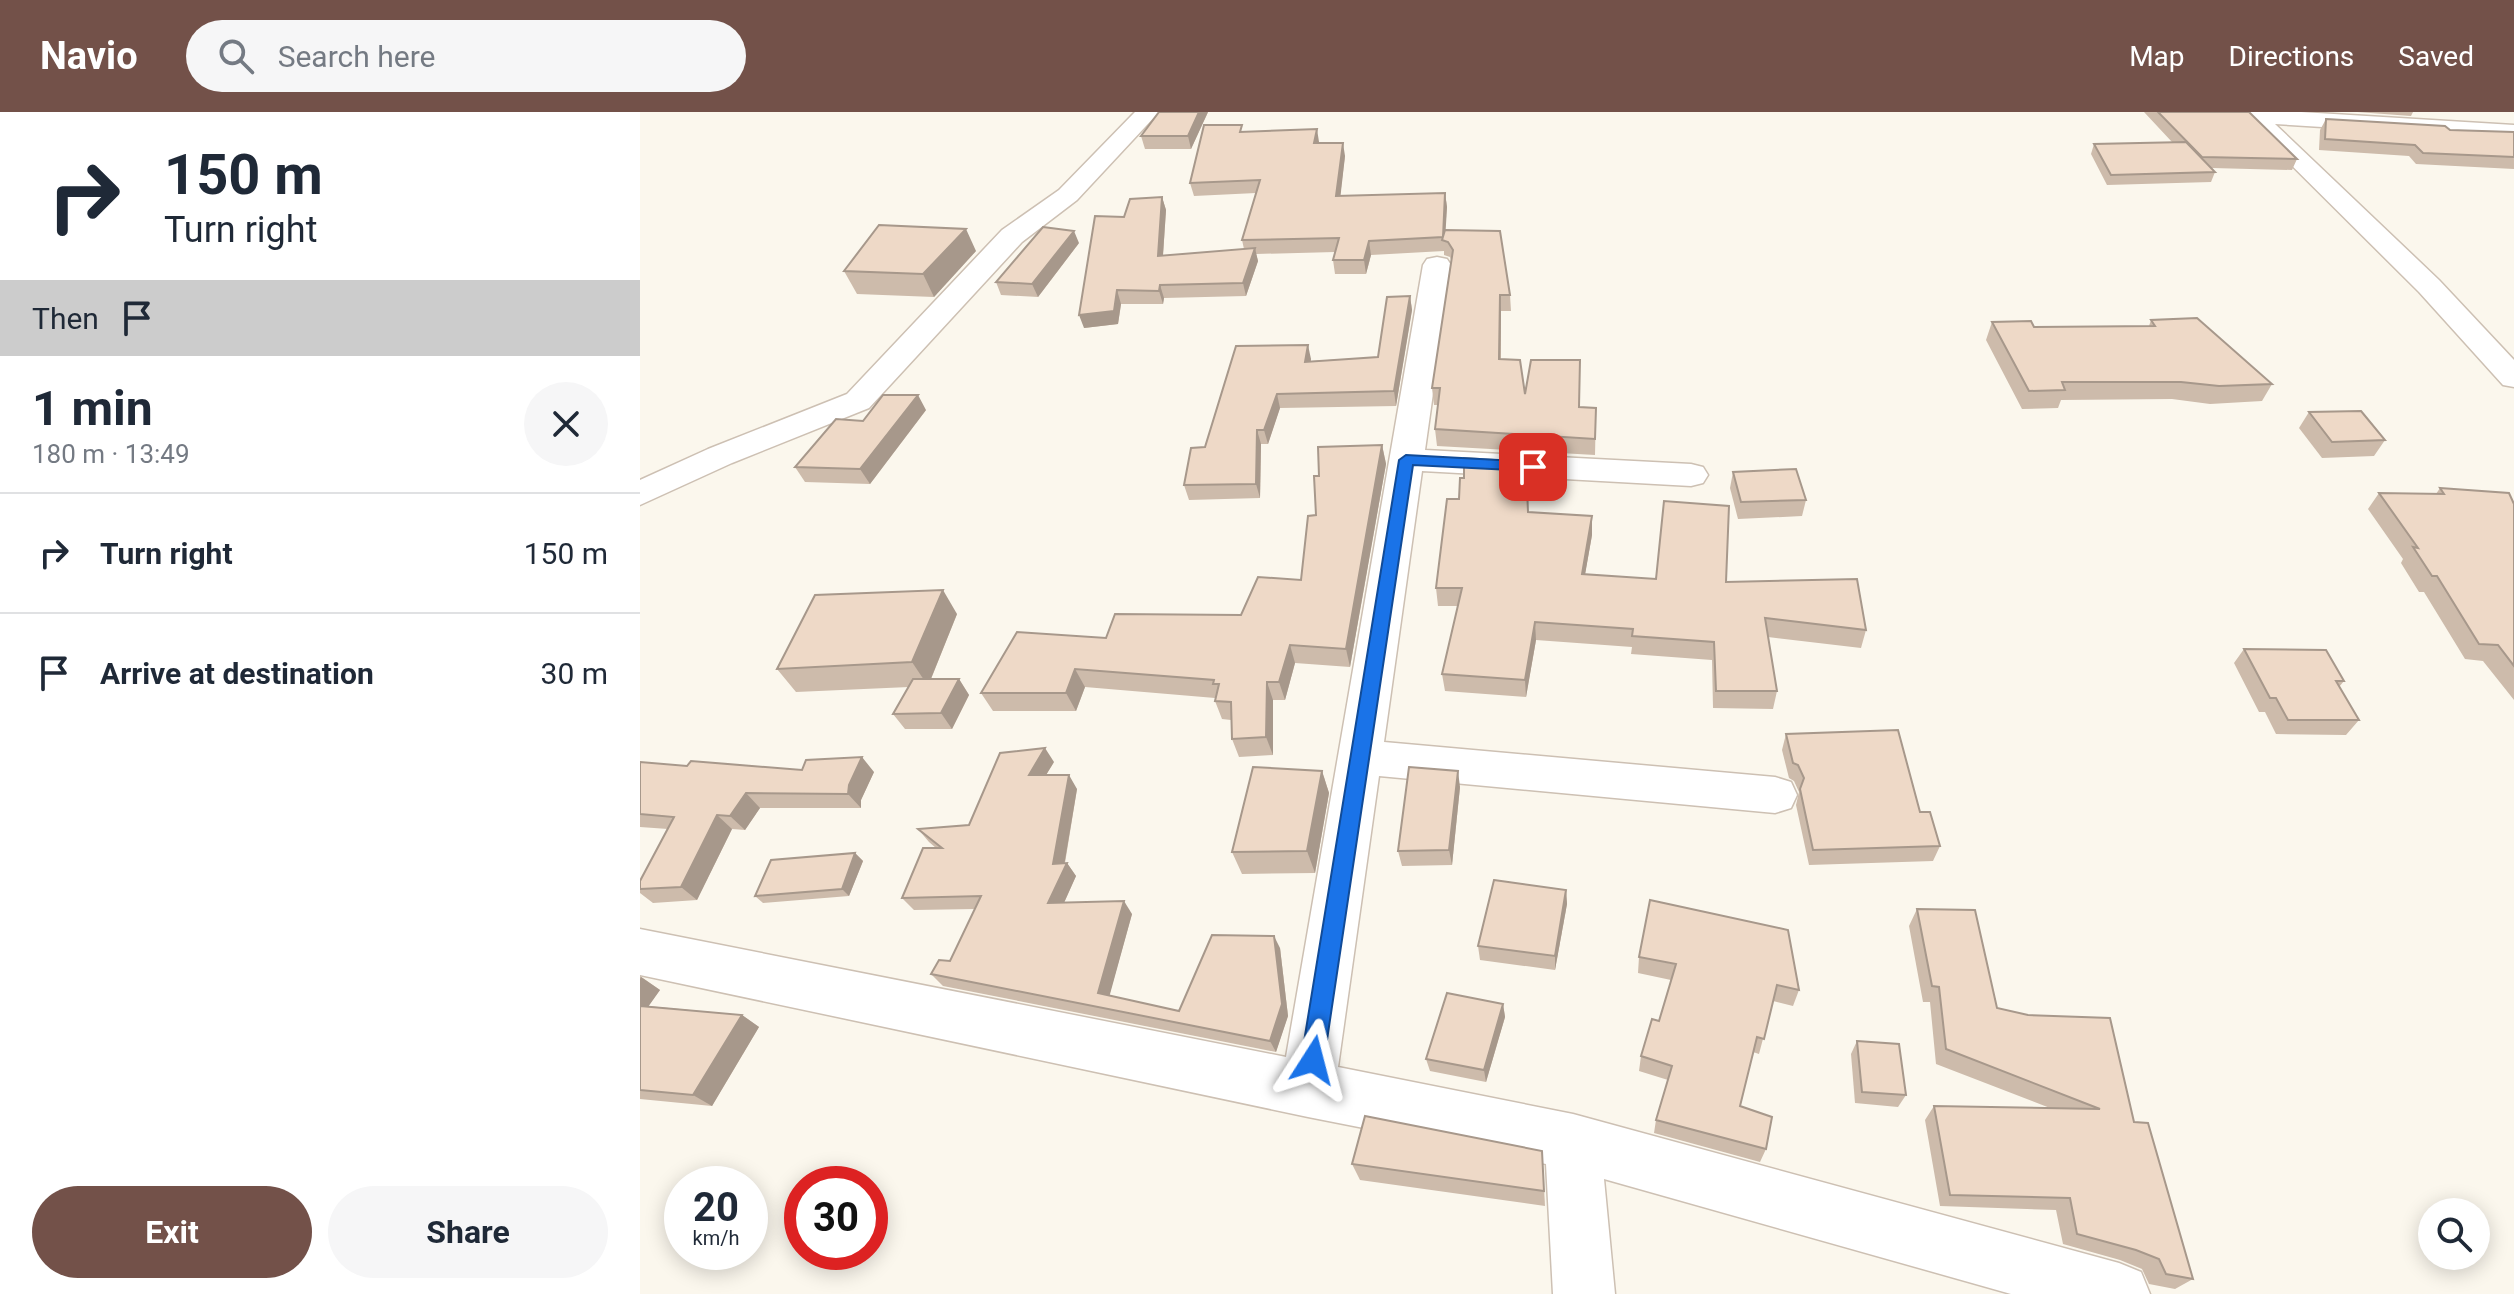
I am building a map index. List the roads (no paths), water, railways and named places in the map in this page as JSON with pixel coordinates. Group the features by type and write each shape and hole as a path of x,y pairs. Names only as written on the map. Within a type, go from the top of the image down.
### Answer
{"street":[{"path":"640,494 720,456 858,401 1012,236 1068,195 1148,112"},
{"path":"2251,114 2514,132"},
{"path":"2251,114 2429,286 2514,378"},
{"path":"1308,1090 1437,265"},
{"path":"1406,460 1691,475"},
{"path":"1360,757 1775,795"},
{"path":"640,952 1573,1142 2119,1294"},
{"path":"1573,1142 1584,1294"}]}
